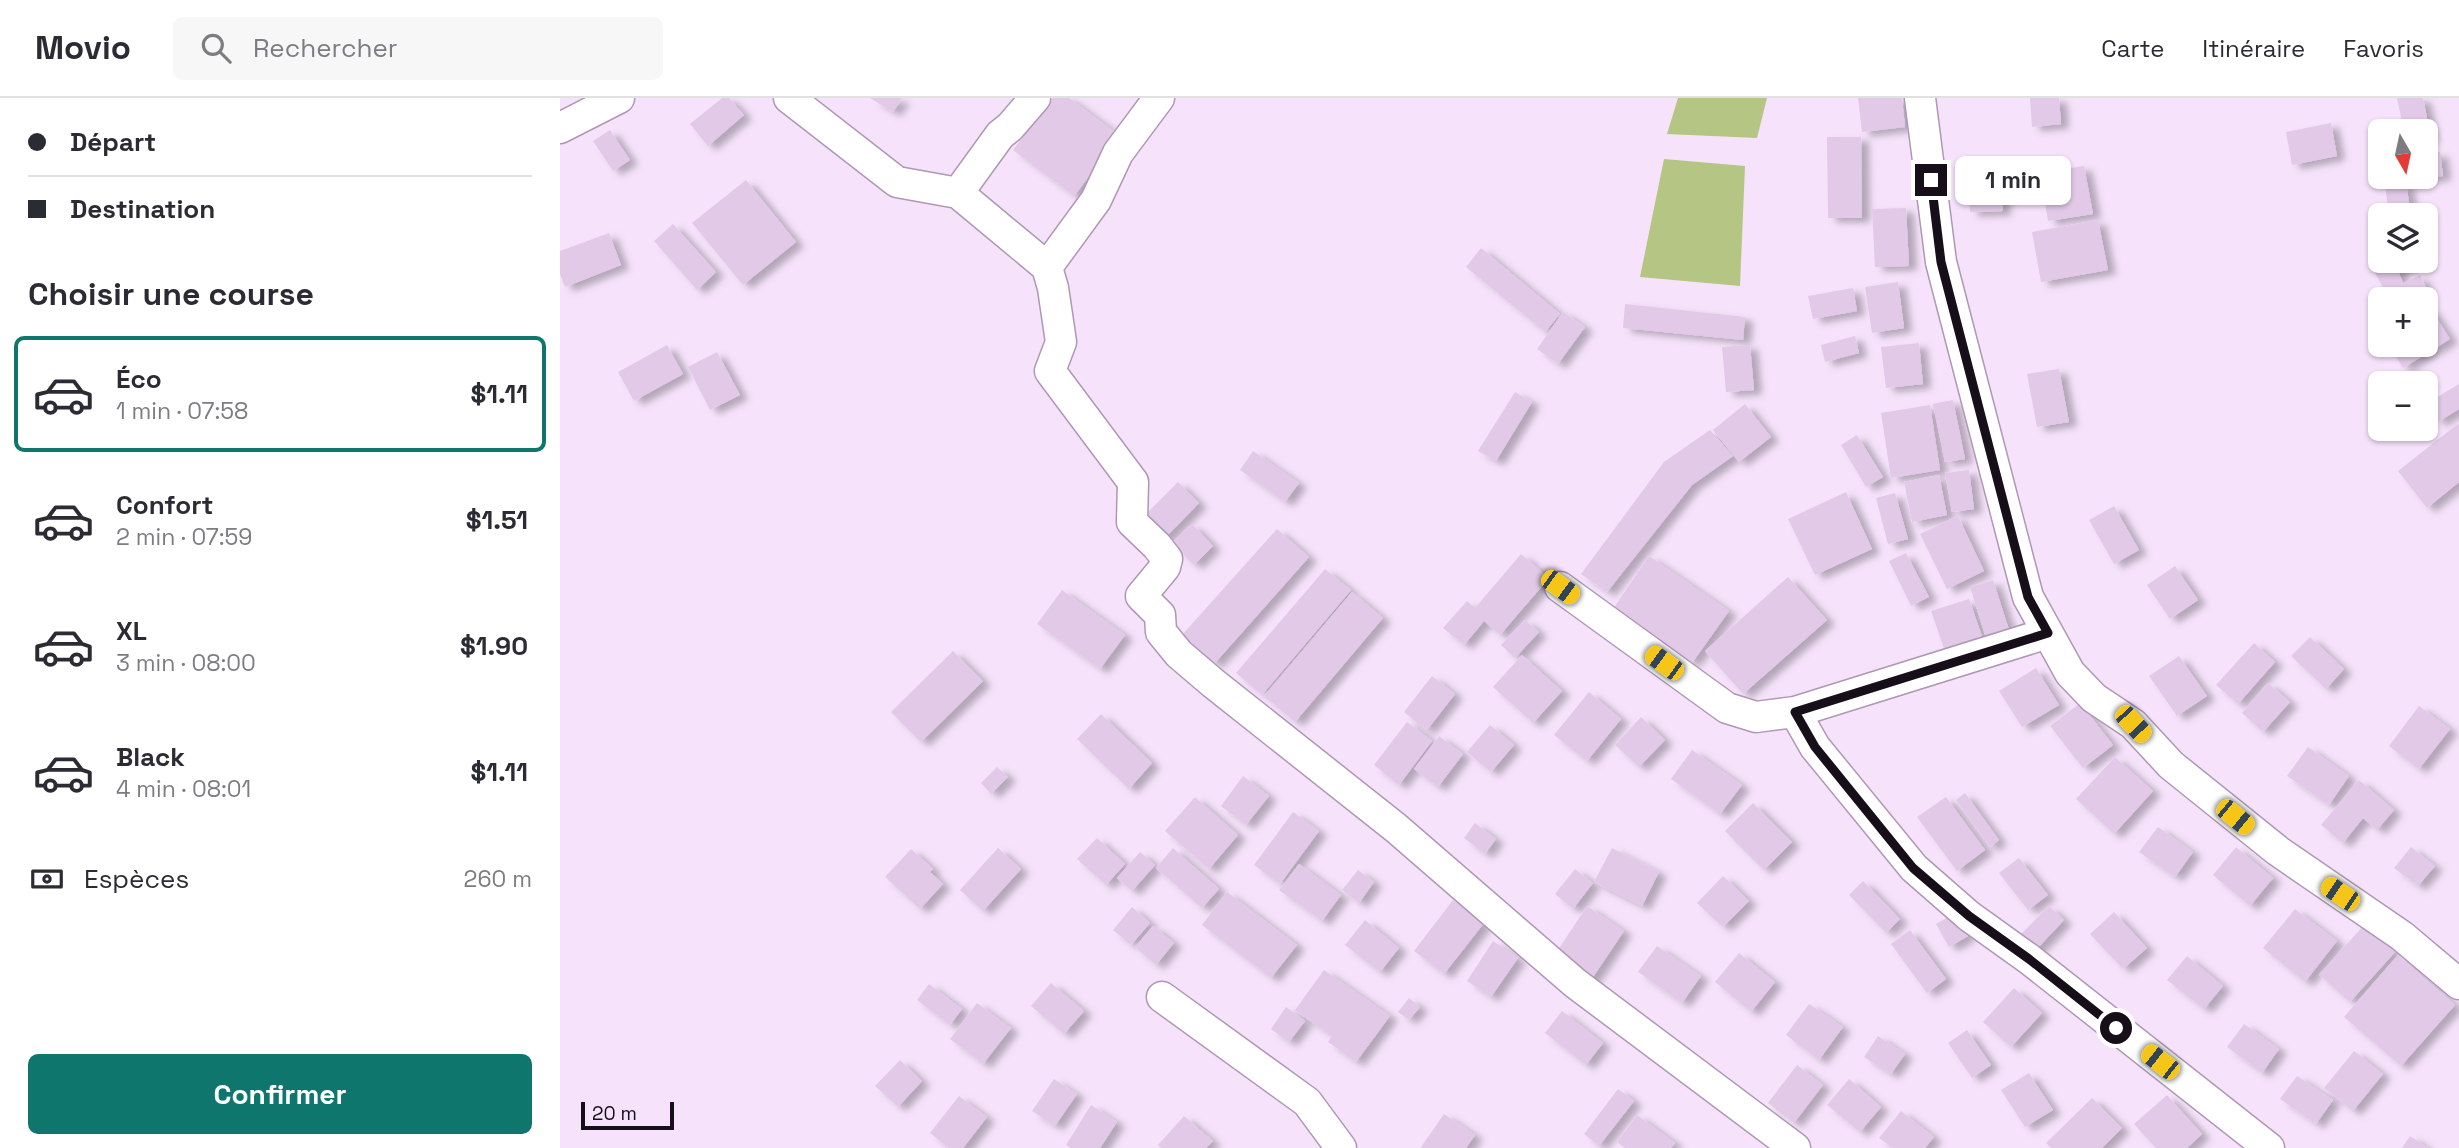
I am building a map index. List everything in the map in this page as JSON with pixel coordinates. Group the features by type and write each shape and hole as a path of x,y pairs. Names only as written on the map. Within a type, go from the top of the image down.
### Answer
{"street":[{"path":"560,128 619,98"},
{"path":"789,98 897,182 958,193 1047,267 1054,288 1061,342 1050,371 1133,482 1132,522 1167,559 1165,567 1141,596 1160,615 1161,632 1179,654 1395,828 1575,983 1796,1148"},
{"path":"958,193 1000,135 1035,98"},
{"path":"1047,267 1097,200 1118,153 1159,98"},
{"path":"1920,98 1941,262 2028,597 2070,673 2094,698 2133,724 2171,765 2278,851 2402,936 2459,984"},
{"path":"1560,587 1727,708 1756,717 1795,712 2048,633"},
{"path":"1795,712 1815,747 1913,868 1969,916 2029,959 2269,1148"},
{"path":"1162,997 1307,1102 1341,1148"}],"green space":[{"path":"1678,98 1767,98 1757,138 1667,134"},
{"path":"1664,159 1745,166 1740,286 1640,277"}],"building":[{"path":"722,98 729,98 744,115 708,146 690,124"},
{"path":"870,98 902,98 893,112"},
{"path":"1053,98 1069,98 1120,136 1074,196 1013,150"},
{"path":"1858,98 1902,98 1905,127 1862,132"},
{"path":"2030,98 2059,98 2061,124 2032,127"},
{"path":"2397,98 2423,98 2427,119 2401,119"},
{"path":"2331,123 2337,156 2292,165 2286,132"},
{"path":"610,130 630,160 613,171 593,141"},
{"path":"1827,137 1861,137 1862,218 1828,218"},
{"path":"2438,152 2443,176 2438,177"},
{"path":"2001,160 2003,211 1970,212 1968,161"},
{"path":"2084,166 2093,214 2048,221 2040,173"},
{"path":"746,180 796,242 743,285 692,223"},
{"path":"2385,189 2407,189 2409,203 2387,203"},
{"path":"1906,208 1909,266 1875,267 1872,209"},
{"path":"2098,220 2108,270 2041,282 2032,232"},
{"path":"673,224 716,272 697,290 654,241"},
{"path":"609,233 621,265 565,287 560,274 560,251"},
{"path":"1481,248 1560,314 1545,332 1466,267"},
{"path":"2375,273 2399,273 2403,283 2420,275 2426,287 2383,287"},
{"path":"1898,282 1904,328 1872,333 1865,287"},
{"path":"1853,288 1857,311 1813,319 1808,296"},
{"path":"1625,304 1745,317 1743,340 1623,328"},
{"path":"1563,312 1585,327 1558,364 1537,349"},
{"path":"2438,320 2450,339 2438,346"},
{"path":"1855,336 1859,353 1825,362 1821,345"},
{"path":"1919,343 1923,384 1886,388 1881,347"},
{"path":"667,345 683,374 634,401 618,372"},
{"path":"1750,345 1754,390 1726,392 1722,347"},
{"path":"717,352 740,395 710,410 688,367"},
{"path":"2396,357 2421,357 2403,368"},
{"path":"2059,369 2069,422 2037,427 2027,374"},
{"path":"2459,384 2459,409 2438,422 2438,397"},
{"path":"1515,392 1532,402 1496,461 1478,451"},
{"path":"1953,400 1965,459 1945,462 1933,404"},
{"path":"1745,404 1771,437 1739,462 1713,430"},
{"path":"1930,405 1940,470 1891,478 1881,413"},
{"path":"2459,423 2459,482 2427,508 2398,471"},
{"path":"1710,430 1733,456 1692,485 1607,592 1581,574 1664,462"},
{"path":"1857,435 1883,477 1866,487 1841,445"},
{"path":"1253,451 1299,483 1285,502 1240,470"},
{"path":"1969,470 1974,509 1952,512 1945,473"},
{"path":"1939,475 1947,515 1912,522 1904,482"},
{"path":"1178,482 1199,503 1163,540 1141,519"},
{"path":"1846,492 1872,549 1815,575 1788,519"},
{"path":"1895,493 1908,539 1888,544 1876,498"},
{"path":"2114,506 2139,550 2114,564 2089,520"},
{"path":"1958,516 1984,571 1947,589 1920,534"},
{"path":"1192,524 1213,546 1194,565 1172,543"},
{"path":"1277,529 1309,557 1214,664 1182,635"},
{"path":"1906,553 1929,597 1911,606 1889,561"},
{"path":"1521,554 1549,578 1500,635 1484,621 1464,645 1443,628 1467,601 1475,608"},
{"path":"1649,556 1729,611 1692,663 1613,609"},
{"path":"2175,566 2198,600 2170,619 2147,585"},
{"path":"1325,569 1351,590 1262,695 1236,673"},
{"path":"1788,577 1827,620 1743,694 1705,651"},
{"path":"1993,580 2011,636 1988,644 1970,587"},
{"path":"1062,590 1125,635 1100,669 1037,624"},
{"path":"1352,592 1383,618 1295,722 1264,696"},
{"path":"1969,599 1986,648 1948,660 1931,611"},
{"path":"1525,620 1539,632 1515,658 1501,645"},
{"path":"2310,637 2344,669 2326,689 2291,656"},
{"path":"2254,643 2275,662 2238,704 2216,685"},
{"path":"953,651 983,681 921,742 891,712"},
{"path":"1522,655 1562,691 1533,723 1493,687"},
{"path":"2179,656 2207,696 2177,716 2149,676"},
{"path":"2036,668 2059,705 2022,727 1999,691"},
{"path":"1432,676 1455,694 1427,730 1404,712"},
{"path":"2268,683 2290,702 2263,732 2242,713"},
{"path":"1589,692 1621,719 1587,761 1554,735"},
{"path":"2080,703 2113,745 2083,768 2050,726"},
{"path":"2419,706 2450,729 2419,769 2389,746"},
{"path":"1101,714 1152,763 1129,789 1077,739"},
{"path":"1641,717 1665,740 1639,767 1615,745"},
{"path":"1407,722 1432,741 1399,785 1374,765"},
{"path":"1490,725 1514,745 1491,772 1467,752"},
{"path":"1439,736 1463,754 1438,787 1414,769"},
{"path":"2308,747 2349,776 2329,805 2287,776"},
{"path":"1692,750 1742,785 1720,814 1671,779"},
{"path":"2115,757 2153,791 2114,834 2076,799"},
{"path":"997,767 1008,777 991,794 981,783"},
{"path":"1243,776 1269,796 1246,825 1221,806"},
{"path":"2359,780 2394,810 2377,830 2363,818 2343,843 2321,825"},
{"path":"1965,793 1999,840 1990,847 1956,800"},
{"path":"1195,797 1238,835 1209,869 1165,831"},
{"path":"1946,797 1985,850 1957,871 1917,817"},
{"path":"1753,803 1792,842 1764,870 1725,831"},
{"path":"1293,812 1319,831 1280,884 1254,865"},
{"path":"1475,823 1496,839 1485,854 1464,838"},
{"path":"2158,827 2193,852 2175,877 2139,852"},
{"path":"1097,838 1125,864 1106,885 1077,859"},
{"path":"2236,847 2273,878 2250,906 2213,875"},
{"path":"2411,847 2435,866 2418,886 2394,868"},
{"path":"998,848 1021,869 983,911 960,890"},
{"path":"1173,848 1219,889 1202,908 1156,868"},
{"path":"1612,848 1659,872 1642,906 1594,882"},
{"path":"911,849 933,869 930,872 943,884 920,909 885,877"},
{"path":"1140,852 1155,865 1132,891 1117,878"},
{"path":"2019,858 2048,895 2028,910 1999,873"},
{"path":"1299,864 1341,895 1322,921 1279,890"},
{"path":"1575,869 1593,883 1573,909 1555,894"},
{"path":"1358,870 1374,882 1359,903 1342,890"},
{"path":"1723,876 1749,901 1723,927 1697,903"},
{"path":"1863,881 1900,919 1886,933 1849,895"},
{"path":"1227,892 1297,945 1271,978 1202,925"},
{"path":"1453,900 1484,923 1444,974 1414,951"},
{"path":"1587,906 1624,931 1589,983 1552,959"},
{"path":"2049,906 2064,920 2033,953 2017,938"},
{"path":"1132,907 1150,923 1131,945 1113,930"},
{"path":"2295,909 2337,941 2305,982 2263,948"},
{"path":"2114,912 2147,948 2123,969 2090,934"},
{"path":"1955,913 1968,936 1949,947 1936,924"},
{"path":"1365,920 1399,948 1380,972 1345,945"},
{"path":"2364,925 2395,952 2350,1002 2319,975"},
{"path":"1153,926 1174,943 1156,965 1135,947"},
{"path":"1910,930 1946,979 1927,993 1891,944"},
{"path":"1493,941 1518,958 1491,997 1467,981"},
{"path":"1657,946 1701,976 1682,1003 1638,972"},
{"path":"1739,953 1775,982 1751,1012 1715,982"},
{"path":"2398,955 2455,1005 2401,1066 2344,1017"},
{"path":"2187,956 2223,986 2204,1009 2167,980"},
{"path":"1324,970 1390,1016 1356,1062 1328,1042 1332,1036 1295,1010"},
{"path":"1051,983 1084,1011 1064,1034 1031,1006"},
{"path":"929,984 962,1009 950,1025 917,1000"},
{"path":"2014,988 2042,1013 2011,1047 1983,1022"},
{"path":"1409,998 1420,1007 1409,1020 1398,1012"},
{"path":"977,1003 1011,1028 983,1064 950,1039"},
{"path":"1809,1004 1843,1027 1819,1060 1786,1035"},
{"path":"1286,1007 1305,1021 1289,1042 1271,1029"},
{"path":"1562,1011 1603,1043 1586,1065 1545,1033"},
{"path":"2244,1024 2279,1049 2262,1073 2227,1047"},
{"path":"1967,1030 1991,1065 1972,1078 1948,1043"},
{"path":"1878,1036 1905,1054 1891,1074 1864,1057"},
{"path":"2354,1051 2383,1074 2353,1111 2324,1088"},
{"path":"900,1060 922,1081 898,1107 875,1086"},
{"path":"1797,1065 1823,1085 1794,1123 1768,1103"},
{"path":"2029,1073 2053,1110 2025,1127 2001,1090"},
{"path":"2297,1076 2333,1100 2316,1124 2280,1099"},
{"path":"1054,1079 1077,1094 1055,1126 1032,1111"},
{"path":"1849,1079 1881,1107 1860,1132 1827,1105"},
{"path":"1618,1089 1634,1101 1599,1146 1584,1134"},
{"path":"2167,1095 2202,1134 2187,1148 2156,1148 2134,1124"},
{"path":"959,1096 987,1117 963,1148 949,1148 930,1133"},
{"path":"2092,1098 2122,1128 2102,1148 2051,1148 2046,1143"},
{"path":"1091,1105 1117,1122 1100,1148 1071,1148 1066,1145"},
{"path":"1901,1111 1934,1137 1925,1148 1893,1148 1879,1138"},
{"path":"1444,1114 1475,1135 1466,1148 1421,1147"},
{"path":"1637,1115 1675,1143 1671,1148 1625,1148 1617,1142"},
{"path":"1184,1116 1213,1141 1206,1148 1161,1148 1158,1145"},
{"path":"2410,1136 2428,1148 2402,1148"}],"route":[{"path":"1931,180 1941,262 2028,597 2048,633 1795,712 1815,747 1913,868 1969,916 2029,959 2116,1028"}]}
